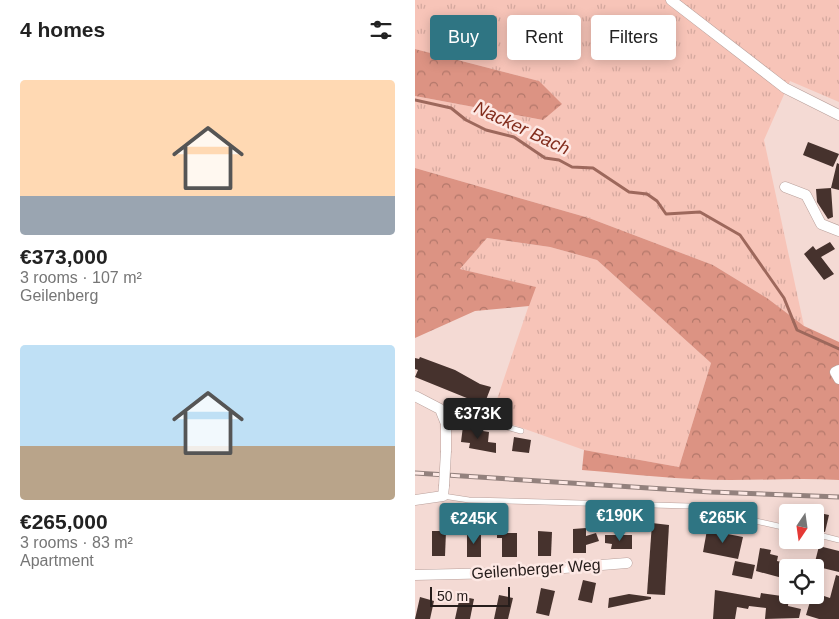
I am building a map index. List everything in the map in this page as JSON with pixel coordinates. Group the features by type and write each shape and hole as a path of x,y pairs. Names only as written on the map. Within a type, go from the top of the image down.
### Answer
{"street":[{"path":"671,0 785,88 839,115"},
{"path":"785,187 806,195 821,224 839,231"},
{"path":"839,370 835,372 839,379"},
{"path":"415,396 440,409 445,424 446,451 443,491 415,500"},
{"name":"Geilenberger Weg","path":"415,575 500,573 627,563"}],"lane":[{"path":"440,409 521,431"},
{"path":"443,491 469,500 685,506 779,526"},
{"path":"824,536 839,540"}],"green space":[{"path":"415,0 839,0 839,102 790,81 764,140 804,326 767,298 713,265 589,218 415,168 415,96 543,120 539,81 458,60 497,60 497,15 430,15 430,53 415,49"},
{"path":"415,49 430,53 430,60 458,60 539,81 562,104 543,120 415,96"},
{"path":"415,168 589,218 713,265 767,298 804,326 839,342 839,480 712,480 582,470 584,450 679,467 711,363 597,260 550,247 487,238 460,269 536,287 529,306 475,311 415,338"},
{"path":"487,238 550,247 597,260 711,363 679,467 584,450 491,417 535,287 460,269"}],"building":[{"path":"808,142 839,154 833,167 803,155"},
{"path":"837,163 839,164 839,190 831,188"},
{"path":"831,188 833,217 828,219 817,202 816,189"},
{"path":"830,242 835,249 821,257 834,274 824,280 804,254 813,246 816,250"},
{"path":"420,357 455,370 480,384 491,387 484,405 415,377 418,370 415,369 415,358 419,359"},
{"path":"463,426 489,432 488,442 496,443 496,453 469,448 470,443 461,442"},
{"path":"514,437 531,440 529,453 512,451"},
{"path":"824,514 829,515 824,532"},
{"path":"652,523 669,525 665,595 647,594"},
{"path":"497,526 505,526 505,533 517,533 517,557 502,557 502,538 497,538"},
{"path":"586,528 586,536 596,533 599,541 586,545 586,553 573,553 573,529"},
{"path":"707,530 743,537 738,559 703,552"},
{"path":"432,531 446,531 445,556 432,556"},
{"path":"538,531 552,532 551,556 538,556"},
{"path":"467,533 481,533 481,557 467,557"},
{"path":"605,535 632,535 632,549 611,549 612,544 605,543"},
{"path":"824,547 839,551 839,572 824,568 824,559 816,559 818,549 824,549"},
{"path":"760,548 771,550 770,554 778,556 779,577 756,571"},
{"path":"735,561 755,565 752,579 732,575"},
{"path":"836,575 839,576 839,619 819,619 806,615 809,604 824,604 824,596 830,598"},
{"path":"583,580 596,583 592,603 578,600"},
{"path":"541,588 555,591 549,616 536,613"},
{"path":"715,590 760,598 761,593 779,596 779,604 788,604 788,606 801,609 799,618 765,619 766,608 749,606 748,609 737,607 735,619 713,619"},
{"path":"629,594 651,597 651,599 608,608 609,598"},
{"path":"499,595 513,598 508,619 494,619"},
{"path":"460,596 474,599 470,619 455,619"},
{"path":"420,597 434,601 430,619 415,619"}],"waterway":[{"name":"Nacker Bach","path":"415,100 451,108 466,120 486,130 514,137 545,158 559,160 572,167 593,168 629,192 647,194 657,201 666,214 700,212 740,235 784,298 797,330 839,349"}],"railway":[{"path":"415,473 711,492 839,497"}]}
